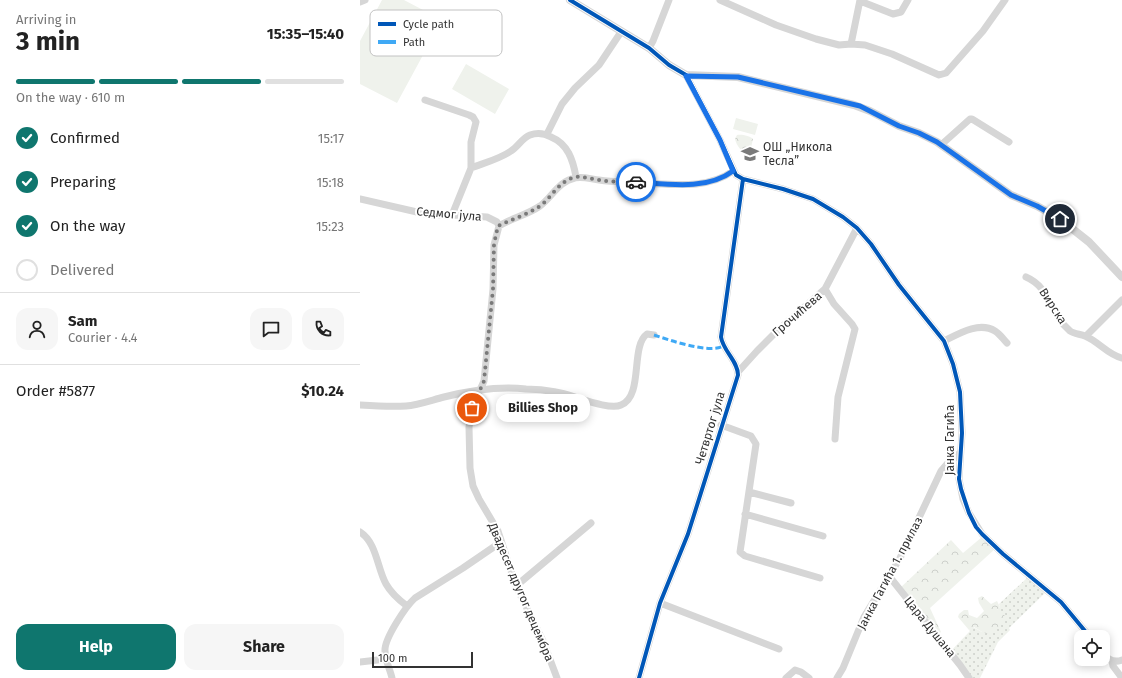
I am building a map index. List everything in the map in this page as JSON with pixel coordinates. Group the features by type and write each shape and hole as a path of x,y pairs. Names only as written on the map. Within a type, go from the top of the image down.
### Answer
{"street":[{"path":"360,2 365,0"},
{"path":"570,0 649,48 673,68 686,76 720,140 733,171 736,175 743,179 721,337 723,346 738,372"},
{"path":"649,48 669,0"},
{"path":"720,0 776,25 816,39 839,45 850,44 865,46 892,54 939,75 942,75 951,68 983,31 1005,0"},
{"path":"850,44 860,0 893,14 901,12 908,0"},
{"path":"546,134 562,104 575,88 598,65 622,32"},
{"path":"686,76 738,77 860,106 899,126 923,135 941,145 1011,195 1037,206 1065,222 1094,246 1122,277"},
{"path":"425,100 469,115 475,119 476,122 471,142 471,168 452,215"},
{"path":"941,145 970,119 1008,142"},
{"path":"471,168 512,151 523,139 537,133 546,134 563,144 574,167 576,177 598,180 696,184 726,176 733,171"},
{"name":"Седмог јула","path":"360,199 430,215 487,217 496,222 498,226 527,214 540,206 567,180 576,177"},
{"name":"Јанка Гагића","path":"743,179 814,199 843,217 857,228 871,244 899,286 944,341 953,364 960,392 962,432 959,479 969,513 976,527 1003,554 1061,602 1084,630"},
{"name":"Двадесет другог децембра","path":"498,226 494,244 493,289 484,381 482,389 472,408 469,427 470,468 473,486 498,531 516,586 543,641 557,678"},
{"name":"Грочићева","path":"738,372 776,332 825,289 857,228"},
{"name":"Вирска","path":"1026,277 1038,284 1044,290 1066,328 1072,332 1086,336 1115,356 1122,358"},
{"path":"825,289 834,304 855,329 838,397 835,439"},
{"path":"1086,336 1122,300"},
{"path":"944,341 973,329 988,328 996,332 1007,343"},
{"path":"360,405 407,406 482,389 524,388 556,392 614,407 621,406 627,402 632,394 640,346 647,334 654,335"},
{"name":"Четвртог јула","path":"638,678 660,603 688,534 738,372"},
{"path":"721,425 751,436 756,444 740,552 742,554 820,578"},
{"name":"Јанка Гагића 1. прилаз","path":"837,678 843,668 864,617 909,542 941,472 960,453"},
{"path":"749,492 791,504"},
{"path":"745,514 823,536"},
{"path":"516,586 591,523"},
{"path":"360,532 368,540 390,590 407,606"},
{"path":"392,678 386,658 385,646 407,606 415,598 501,542"},
{"name":"Цара Душана","path":"889,576 970,678"},
{"path":"660,603 779,648"},
{"path":"360,662 386,658"},
{"path":"1122,660 1112,661 1113,666 1122,678"},
{"path":"786,678 795,670 801,672 809,678"}],"green space":[{"path":"382,0 404,0 423,10 377,10"},
{"path":"370,22 370,56 422,56 397,103 360,84 360,41"},
{"path":"466,64 509,89 495,114 452,89"},
{"path":"736,118 758,124 755,135 733,129"},
{"path":"737,135 750,137 753,139 749,156 742,151 737,144 735,139"},
{"path":"982,537 995,549 930,608 941,632 936,636 899,589 951,540 963,553"},
{"path":"1028,577 1045,593 1009,628 1010,630 998,642 980,678 967,678 949,653 973,627 982,632 997,612 1000,607 999,604"},
{"path":"982,596 991,604 997,601 1000,607 997,612 1005,616 996,630 990,634 982,632 974,627 969,630 958,617 964,610 968,610 969,615 977,618 984,611 978,598"}],"marked path":[{"path":"654,335 679,343 699,347 717,348 723,346"}],"cycle path":[{"path":"570,0 649,48 669,65 686,75 720,140 736,175 743,179 783,189 813,199 843,217 857,228 871,244 899,285 944,341 953,364 960,392 962,433 959,479 969,513 976,527 1003,554 1061,602 1084,630"},
{"path":"639,678 660,603 688,534 738,375 736,365 724,347 721,337 743,179"}],"way so far":[{"path":"472,408 482,389 484,381 493,289 494,244 498,232 498,226 527,214 540,206 567,180 576,177 636,182"}],"place":[{"name":"ОШ „Никола Тесла”","path":"750,154"},
{"name":"Billies Shop","path":"472,408"}],"route":[{"path":"636,182 696,184 726,176 733,171 720,140 686,76 738,77 860,106 888,121 916,131 937,142 1011,195 1037,206 1060,219"}]}
